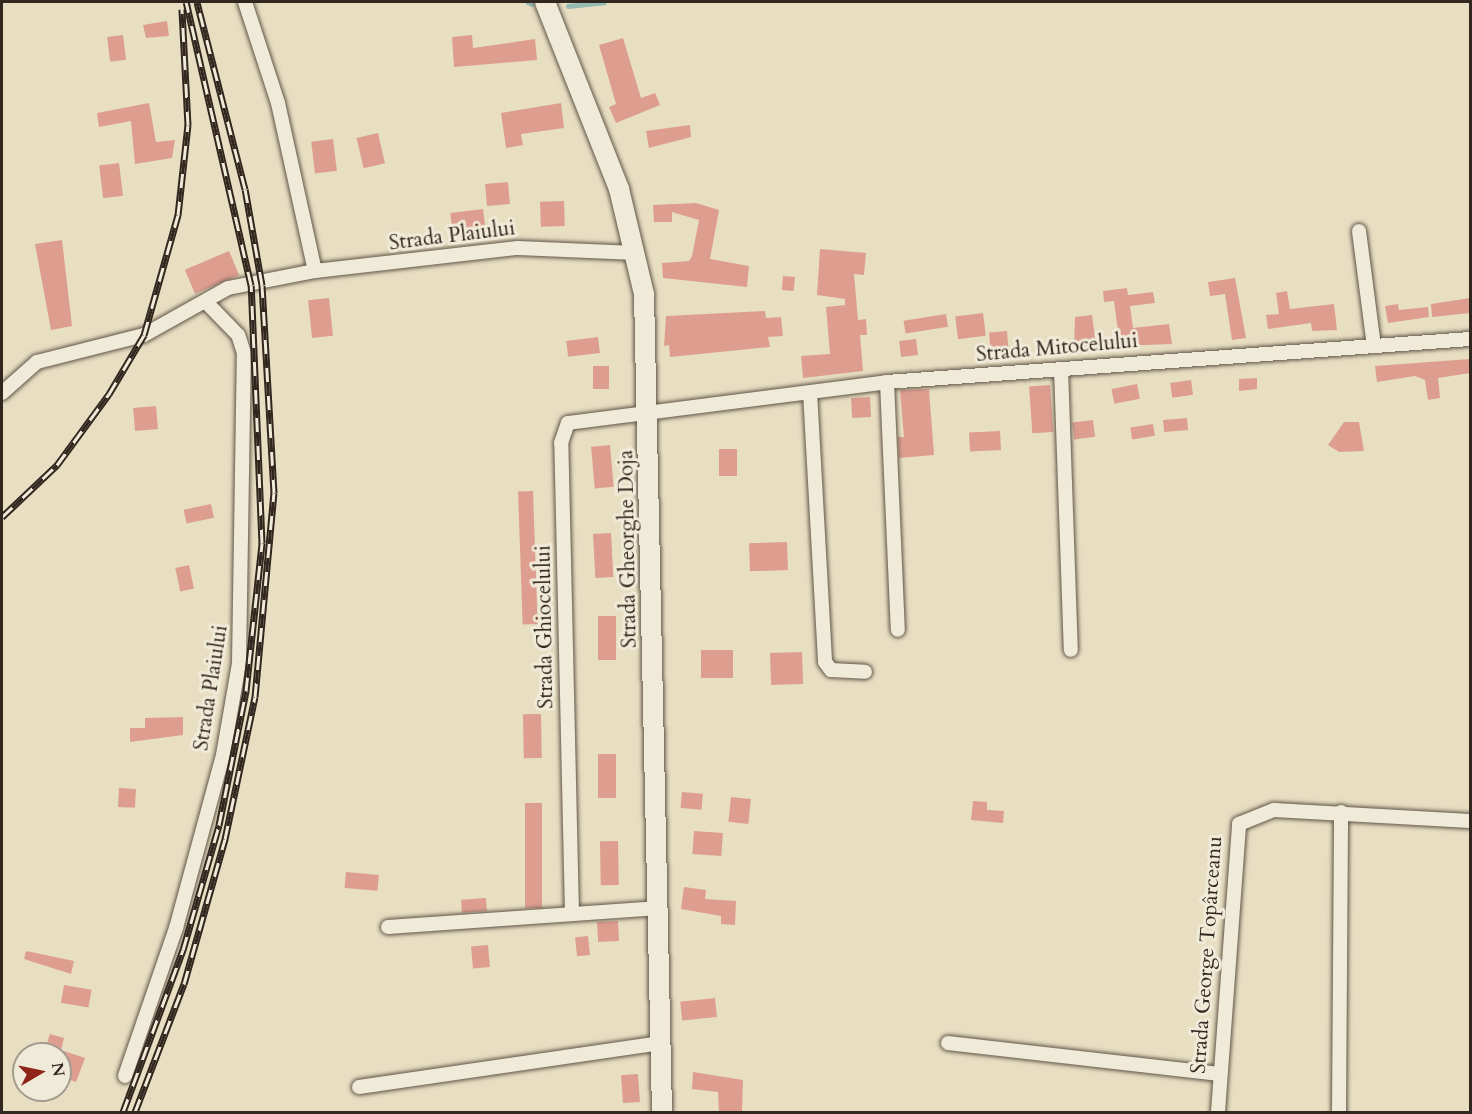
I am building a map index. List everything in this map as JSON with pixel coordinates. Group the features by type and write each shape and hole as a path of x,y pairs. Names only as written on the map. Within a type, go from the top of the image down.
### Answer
{"main road":[{"name":"Strada Gheorghe Doja","path":"545,2 601,135 636,253 644,294 649,416 662,1113"}],"street":[{"path":"245,2 278,104 315,271"},
{"path":"1359,231 1374,346"},
{"name":"Strada Plaiului","path":"2,393 17,376 38,362 144,335 208,304 228,288 315,271 518,248 636,253"},
{"name":"Strada Plaiului","path":"125,1076 176,928 224,755 239,663 243,353 238,335 208,304"},
{"name":"Strada Mitocelului","path":"649,416 887,382 1470,339"},
{"path":"1061,369 1071,650"},
{"path":"887,382 898,630"},
{"path":"810,392 825,662 831,670 865,672"},
{"name":"Strada Ghiocelului","path":"572,915 562,434 576,420 649,416"},
{"name":"Strada George Topârceanu","path":"1218,1113 1234,839 1239,824 1258,812 1341,812"},
{"path":"1339,1113 1341,812 1470,820"},
{"path":"388,927 659,908"},
{"path":"359,1087 661,1043"},
{"path":"948,1043 1219,1074"}],"building":[{"path":"167,21 169,36 146,38 143,25"},
{"path":"123,35 126,60 110,62 107,37"},
{"path":"472,35 473,48 535,39 537,60 454,67 452,37"},
{"path":"623,38 641,98 655,93 660,105 616,123 609,107 616,104 599,45"},
{"path":"149,103 156,142 175,140 172,158 135,164 131,121 99,127 97,113"},
{"path":"561,103 564,128 521,134 523,145 506,148 501,113"},
{"path":"690,125 691,137 649,148 646,131"},
{"path":"378,133 385,163 364,168 357,138"},
{"path":"333,139 337,171 315,173 311,142"},
{"path":"119,163 123,196 103,198 99,165"},
{"path":"508,182 510,204 487,206 485,184"},
{"path":"564,201 565,226 541,227 540,202"},
{"path":"696,203 719,210 710,259 749,266 747,287 663,278 662,263 689,261 699,220 672,212 672,222 654,222 653,205"},
{"path":"483,209 485,226 452,230 450,213"},
{"path":"62,240 72,326 51,330 35,244"},
{"path":"820,249 866,253 864,275 854,274 858,320 866,319 867,335 860,335 863,371 803,378 801,356 830,354 826,307 845,305 845,299 817,295"},
{"path":"229,251 239,275 195,294 185,270"},
{"path":"783,276 795,277 794,291 782,290"},
{"path":"1235,278 1246,338 1232,340 1225,294 1210,296 1208,282"},
{"path":"1127,288 1128,295 1153,292 1155,303 1130,306 1133,328 1169,324 1172,344 1120,346 1114,301 1104,302 1103,291"},
{"path":"1287,291 1290,309 1334,304 1337,330 1312,331 1311,323 1268,329 1266,315 1279,314 1276,293"},
{"path":"329,298 333,336 312,338 308,300"},
{"path":"1470,298 1470,313 1432,317 1431,304"},
{"path":"1398,304 1399,310 1428,307 1429,317 1388,323 1385,306"},
{"path":"765,311 766,318 781,317 783,336 768,337 770,347 670,357 669,345 664,346 666,316"},
{"path":"983,313 986,336 958,339 955,316"},
{"path":"946,314 948,327 906,334 904,321"},
{"path":"1092,315 1096,345 1074,348 1075,317"},
{"path":"1007,331 1009,353 991,354 989,333"},
{"path":"598,337 600,353 568,357 566,341"},
{"path":"916,339 918,355 901,357 899,341"},
{"path":"1470,359 1470,373 1438,378 1440,398 1428,400 1425,380 1415,376 1377,382 1375,366"},
{"path":"593,366 609,366 609,389 593,389"},
{"path":"1257,378 1257,389 1239,391 1239,379"},
{"path":"1191,380 1193,395 1172,398 1170,383"},
{"path":"1137,384 1140,399 1114,404 1111,389"},
{"path":"1050,385 1053,432 1032,433 1029,386"},
{"path":"929,389 934,455 899,458 898,437 904,437 900,390"},
{"path":"870,397 871,417 852,418 851,398"},
{"path":"156,406 158,429 135,431 133,408"},
{"path":"1187,418 1188,430 1164,432 1163,420"},
{"path":"1093,420 1095,437 1074,439 1072,423"},
{"path":"1344,422 1359,422 1364,451 1339,452 1328,445"},
{"path":"1153,424 1155,436 1132,439 1130,428"},
{"path":"1000,431 1001,450 970,452 969,433"},
{"path":"610,445 614,487 595,488 591,447"},
{"path":"719,449 737,449 737,476 719,476"},
{"path":"533,491 538,624 523,624 518,492"},
{"path":"211,504 214,518 187,524 184,510"},
{"path":"611,533 613,577 595,578 593,534"},
{"path":"787,542 788,570 750,571 749,543"},
{"path":"189,565 194,588 180,591 175,568"},
{"path":"598,616 616,616 616,660 598,660"},
{"path":"701,650 733,650 733,678 701,678"},
{"path":"802,652 803,684 771,685 770,653"},
{"path":"523,714 541,714 542,758 524,758"},
{"path":"183,717 183,735 130,742 130,728 145,728 145,718"},
{"path":"598,754 616,754 616,798 598,798"},
{"path":"119,788 136,789 135,808 118,807"},
{"path":"682,792 703,794 702,810 681,808"},
{"path":"731,797 751,799 748,824 728,822"},
{"path":"973,801 987,802 987,810 1004,811 1003,823 971,820"},
{"path":"525,803 542,803 542,908 525,908"},
{"path":"694,831 723,833 721,856 692,854"},
{"path":"600,841 618,841 619,885 601,885"},
{"path":"346,872 379,875 377,891 345,888"},
{"path":"684,887 706,890 705,899 736,901 735,925 721,924 721,916 681,909"},
{"path":"486,898 487,911 462,913 461,900"},
{"path":"618,921 619,941 598,942 597,922"},
{"path":"588,936 590,955 577,956 575,937"},
{"path":"488,945 490,967 473,968 471,946"},
{"path":"26,951 74,961 71,974 24,959"},
{"path":"64,985 92,990 88,1008 61,1003"},
{"path":"715,998 717,1017 682,1021 680,1002"},
{"path":"50,1034 64,1038 63,1042 48,1042"},
{"path":"72,1054 85,1058 76,1082 72,1081"},
{"path":"693,1072 743,1080 742,1113 719,1113 718,1092 692,1089"},
{"path":"638,1074 640,1102 623,1103 621,1075"}],"waterway":[{"path":"528,2 532,4"},
{"path":"568,6 604,2"}],"railway":[{"path":"123,1112 183,950 219,825 246,691 262,543 251,285 186,2"},
{"path":"135,1112 184,984 225,839 255,697 274,493 262,285 245,189 197,2"},
{"path":"2,517 57,465 109,394 144,335 178,215 188,125 182,9"}]}
